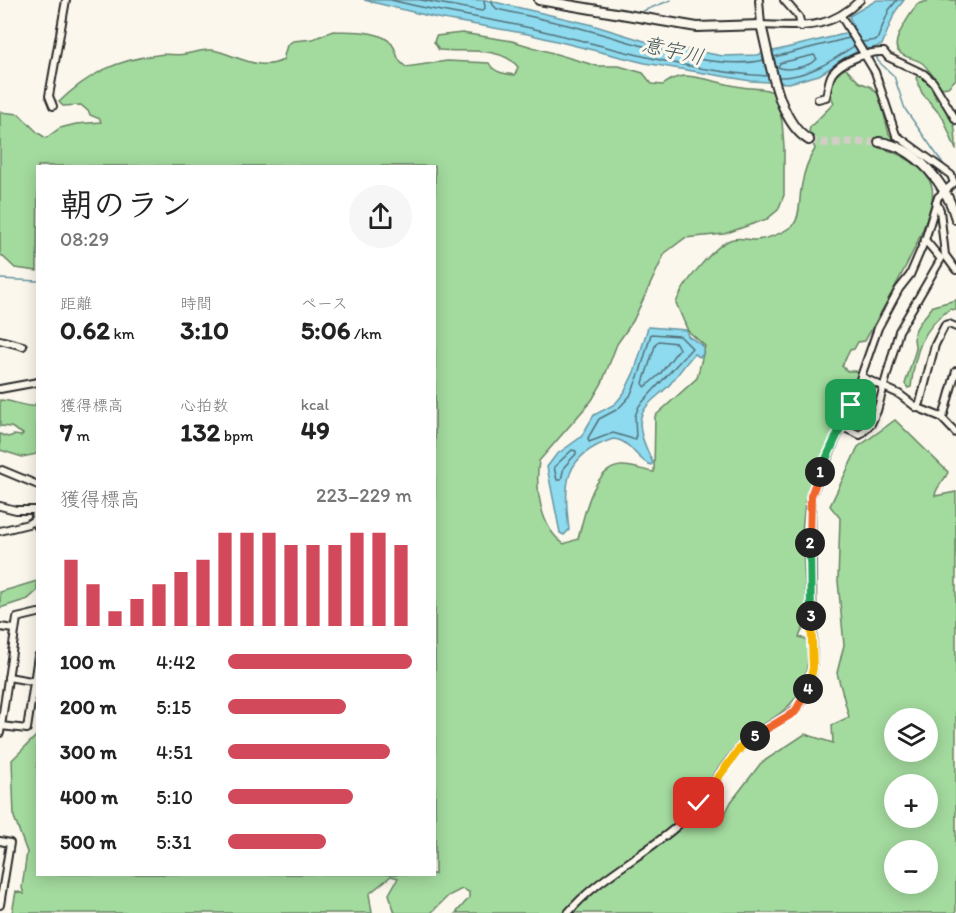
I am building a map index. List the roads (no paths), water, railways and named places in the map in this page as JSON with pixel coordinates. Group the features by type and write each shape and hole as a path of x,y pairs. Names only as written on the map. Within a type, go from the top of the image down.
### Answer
{"street":[{"path":"53,106 49,96 66,0"},
{"path":"539,0 583,4 697,27 801,27 826,23 842,18 860,0"},
{"path":"759,0 762,27 778,88 791,124 809,140"},
{"path":"784,0 799,17 801,27"},
{"path":"568,913 598,886 675,828 693,810 741,747 757,734 795,712 803,700 813,668 811,496 862,377 878,328 898,289 910,274 925,240 936,202 952,186 953,179 896,135 875,72 842,18"},
{"path":"818,99 826,97 830,80 837,69 863,55 884,52 888,57 924,74 933,82 956,120"},
{"path":"879,142 897,146 913,155 944,192 956,219"},
{"path":"842,427 857,435 871,424 885,387 900,332 943,256 940,210 936,202"},
{"path":"925,240 956,270"},
{"path":"916,407 920,403 935,345 945,325 956,327"},
{"path":"0,340 23,346"},
{"path":"941,417 944,414 956,371"},
{"path":"862,377 904,397 916,407 941,417 956,433"},
{"path":"0,389 36,382"},
{"path":"1,471 36,484"},
{"path":"0,506 16,510 36,510"},
{"path":"0,531 28,524 34,520 36,513"},
{"path":"34,520 36,524"},
{"path":"8,677 36,682 27,729 1,729 2,698 8,677 17,618 36,613"},
{"path":"0,627 14,629"},
{"path":"0,841 10,843 0,905"}],"water":[{"name":"意宇川","path":"364,0 486,0 589,24 651,43 723,56 757,55 844,34 853,26 849,16 877,0 904,0 895,12 882,45 870,49 864,47 819,75 789,83 751,81 645,63 528,34 437,18"},
{"path":"648,327 686,330 688,336 703,346 703,354 700,357 694,354 641,416 644,444 653,463 651,465 641,459 629,446 613,439 596,446 575,463 567,485 569,530 564,535 560,533 547,467 556,455 581,437 594,415 615,404 624,393 635,370"}],"waterway":[{"path":"643,11 671,0"},
{"path":"876,55 878,61 894,76 905,109 944,165 956,174"},
{"path":"0,279 36,281"}],"tunnel":[{"path":"809,140 823,143 879,142"}]}
